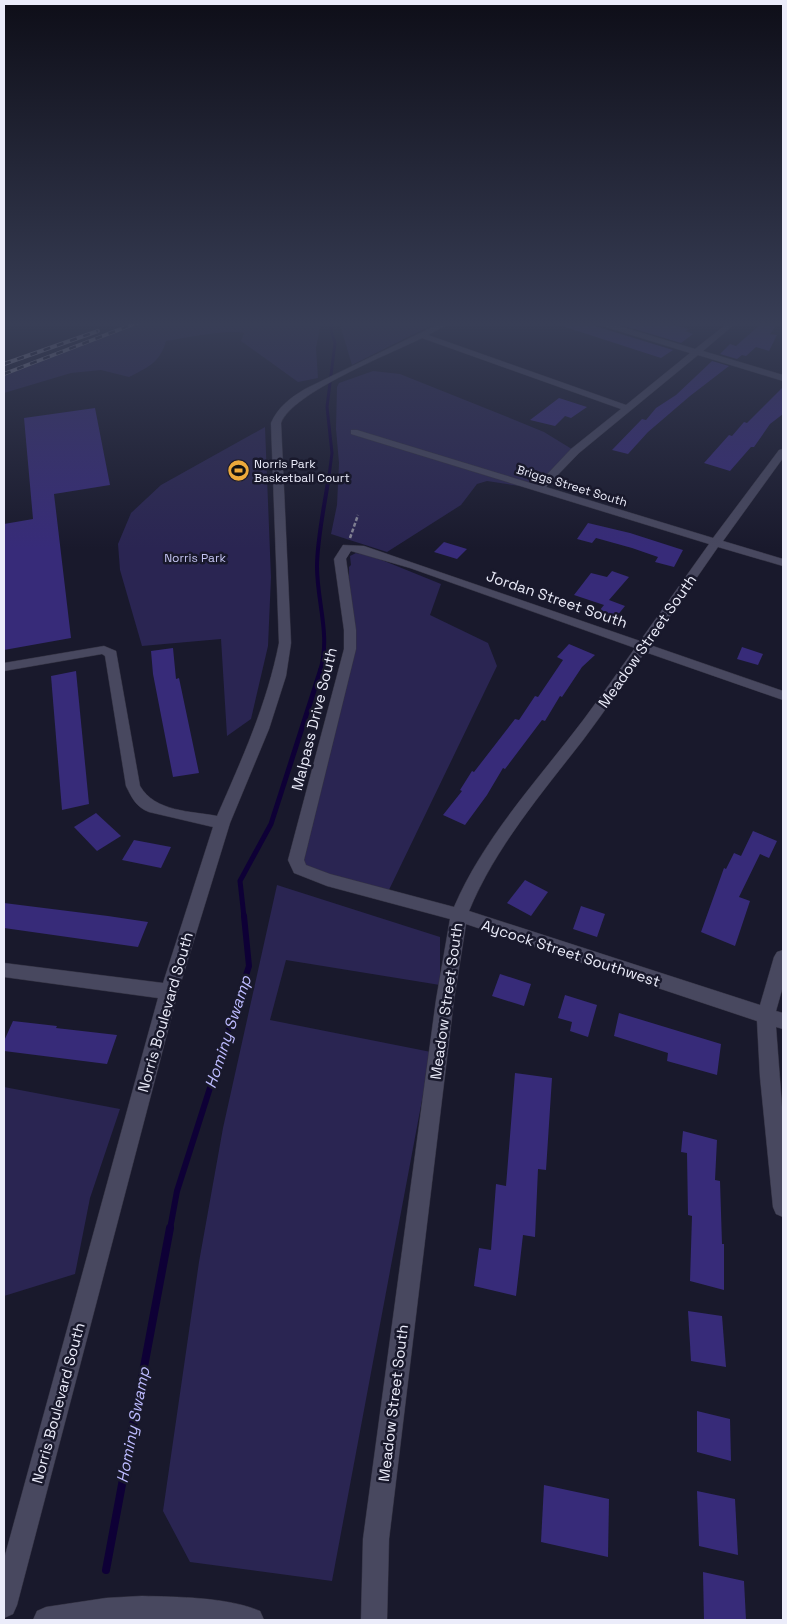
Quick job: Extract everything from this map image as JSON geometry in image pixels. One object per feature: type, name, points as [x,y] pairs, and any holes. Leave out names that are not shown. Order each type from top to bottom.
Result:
[{"type":"street","name":"Norris Boulevard South","points":[[4,1605],[169,992],[222,823],[262,729],[279,676],[285,643],[276,423],[278,418],[297,398]]},
{"type":"street","points":[[598,398],[627,408]]},
{"type":"street","points":[[539,488],[575,452],[639,398]]},
{"type":"street","name":"Briggs Street South","points":[[354,432],[783,563]]},
{"type":"street","name":"Meadow Street South","points":[[374,1620],[376,1539],[445,1000],[459,916],[474,879],[525,804],[589,722],[750,494],[783,452]]},
{"type":"street","name":"Jordan Street South","points":[[348,547],[360,548],[414,566],[783,696]]},
{"type":"street","name":"Malpass Drive South","points":[[300,870],[296,860],[296,852],[350,649],[350,630],[340,559],[348,547]]},
{"type":"street","points":[[4,668],[104,650],[111,654],[133,786],[139,798],[148,805],[163,810],[222,823]]},
{"type":"street","name":"Aycock Street Southwest","points":[[300,870],[327,880],[459,916],[774,1018]]},
{"type":"street","points":[[783,957],[774,1018],[769,1077],[783,1207]]},
{"type":"street","points":[[4,970],[169,992]]},
{"type":"street","points":[[46,1620],[107,1611],[156,1610],[217,1614],[251,1620]]},
{"type":"path","points":[[348,547],[358,515]]},
{"type":"green space","points":[[337,398],[459,398],[544,432],[575,451],[539,489],[487,481],[477,484],[461,505],[387,552],[331,534],[337,505],[339,463],[336,429]]},
{"type":"green space","name":"Norris Park","points":[[265,427],[271,577],[268,646],[251,719],[227,736],[221,639],[142,646],[120,570],[118,544],[131,513],[161,485]]},
{"type":"green space","points":[[356,553],[372,556],[441,584],[430,615],[488,643],[497,666],[386,896],[306,873],[300,838],[350,644],[349,567],[351,565],[350,556]]},
{"type":"green space","points":[[277,885],[440,937],[440,985],[286,960],[270,1020],[431,1052],[332,1581],[190,1562],[163,1511],[199,1262],[223,1128]]},
{"type":"green space","points":[[4,1087],[120,1109],[90,1198],[75,1274],[4,1296]]},
{"type":"building","points":[[559,398],[587,407],[571,418],[565,416],[555,426],[530,420]]},
{"type":"building","points":[[672,398],[688,398],[648,432],[628,454],[612,450],[642,419],[646,420],[656,408]]},
{"type":"building","points":[[772,398],[783,398],[783,414],[770,424],[754,447],[751,447],[730,471],[704,463],[729,435],[732,436],[744,422],[747,423]]},
{"type":"building","points":[[95,408],[110,485],[54,494],[71,638],[4,650],[4,524],[33,519],[24,418]]},
{"type":"building","points":[[588,523],[630,533],[683,550],[674,567],[655,562],[658,557],[632,548],[596,538],[592,543],[577,539]]},
{"type":"building","points":[[444,542],[467,549],[457,559],[434,552]]},
{"type":"building","points":[[612,571],[629,577],[609,600],[625,606],[612,622],[595,616],[604,605],[574,595],[591,573],[607,577]]},
{"type":"building","points":[[569,644],[595,655],[582,667],[562,697],[560,696],[545,721],[542,720],[505,769],[503,768],[487,795],[465,825],[443,815],[462,791],[460,790],[472,771],[474,772],[515,719],[519,720],[535,696],[538,697],[563,660],[557,657]]},
{"type":"building","points":[[742,647],[763,654],[758,665],[737,659]]},
{"type":"building","points":[[173,648],[176,679],[179,678],[199,773],[173,777],[153,674],[151,651]]},
{"type":"building","points":[[76,671],[89,804],[62,810],[51,676]]},
{"type":"building","points":[[96,813],[121,836],[97,851],[74,827]]},
{"type":"building","points":[[753,831],[777,841],[769,858],[760,854],[739,897],[750,901],[735,946],[701,932],[724,868],[726,869],[734,853],[741,856]]},
{"type":"building","points":[[134,840],[171,847],[161,868],[122,860]]},
{"type":"building","points":[[525,880],[548,892],[531,916],[507,903]]},
{"type":"building","points":[[4,903],[148,922],[138,947],[4,928]]},
{"type":"building","points":[[581,906],[605,914],[597,937],[573,929]]},
{"type":"building","points":[[500,974],[531,984],[524,1006],[492,996]]},
{"type":"building","points":[[565,995],[597,1005],[588,1037],[570,1031],[572,1022],[558,1018]]},
{"type":"building","points":[[619,1013],[721,1044],[717,1075],[667,1061],[668,1053],[614,1036]]},
{"type":"building","points":[[13,1021],[117,1035],[107,1064],[4,1051],[4,1041]]},
{"type":"building","points":[[515,1073],[552,1078],[546,1170],[538,1169],[535,1237],[523,1235],[516,1296],[474,1286],[479,1248],[491,1250],[496,1184],[506,1186]]},
{"type":"building","points":[[683,1131],[717,1140],[715,1180],[720,1181],[722,1244],[724,1244],[724,1290],[690,1281],[692,1216],[688,1215],[687,1153],[681,1152]]},
{"type":"building","points":[[688,1311],[722,1316],[726,1367],[691,1361]]},
{"type":"building","points":[[697,1411],[730,1419],[731,1461],[697,1452]]},
{"type":"building","points":[[544,1485],[609,1499],[608,1557],[541,1542]]},
{"type":"building","points":[[697,1491],[735,1499],[738,1555],[699,1546]]},
{"type":"building","points":[[703,1572],[744,1581],[746,1620],[704,1620]]},
{"type":"waterway","name":"Hominy Swamp","points":[[328,398],[327,407],[332,453],[329,476]]},
{"type":"waterway","name":"Hominy Swamp","points":[[320,671],[323,658],[324,632],[317,556],[329,475]]},
{"type":"waterway","name":"Hominy Swamp","points":[[244,917],[240,881],[271,824],[321,669]]},
{"type":"waterway","name":"Hominy Swamp","points":[[170,1229],[177,1191],[249,966],[244,916]]},
{"type":"waterway","name":"Hominy Swamp","points":[[106,1570],[170,1228]]},
{"type":"place","name":"Norris Park Basketball Court","points":[[238,471]]}]
